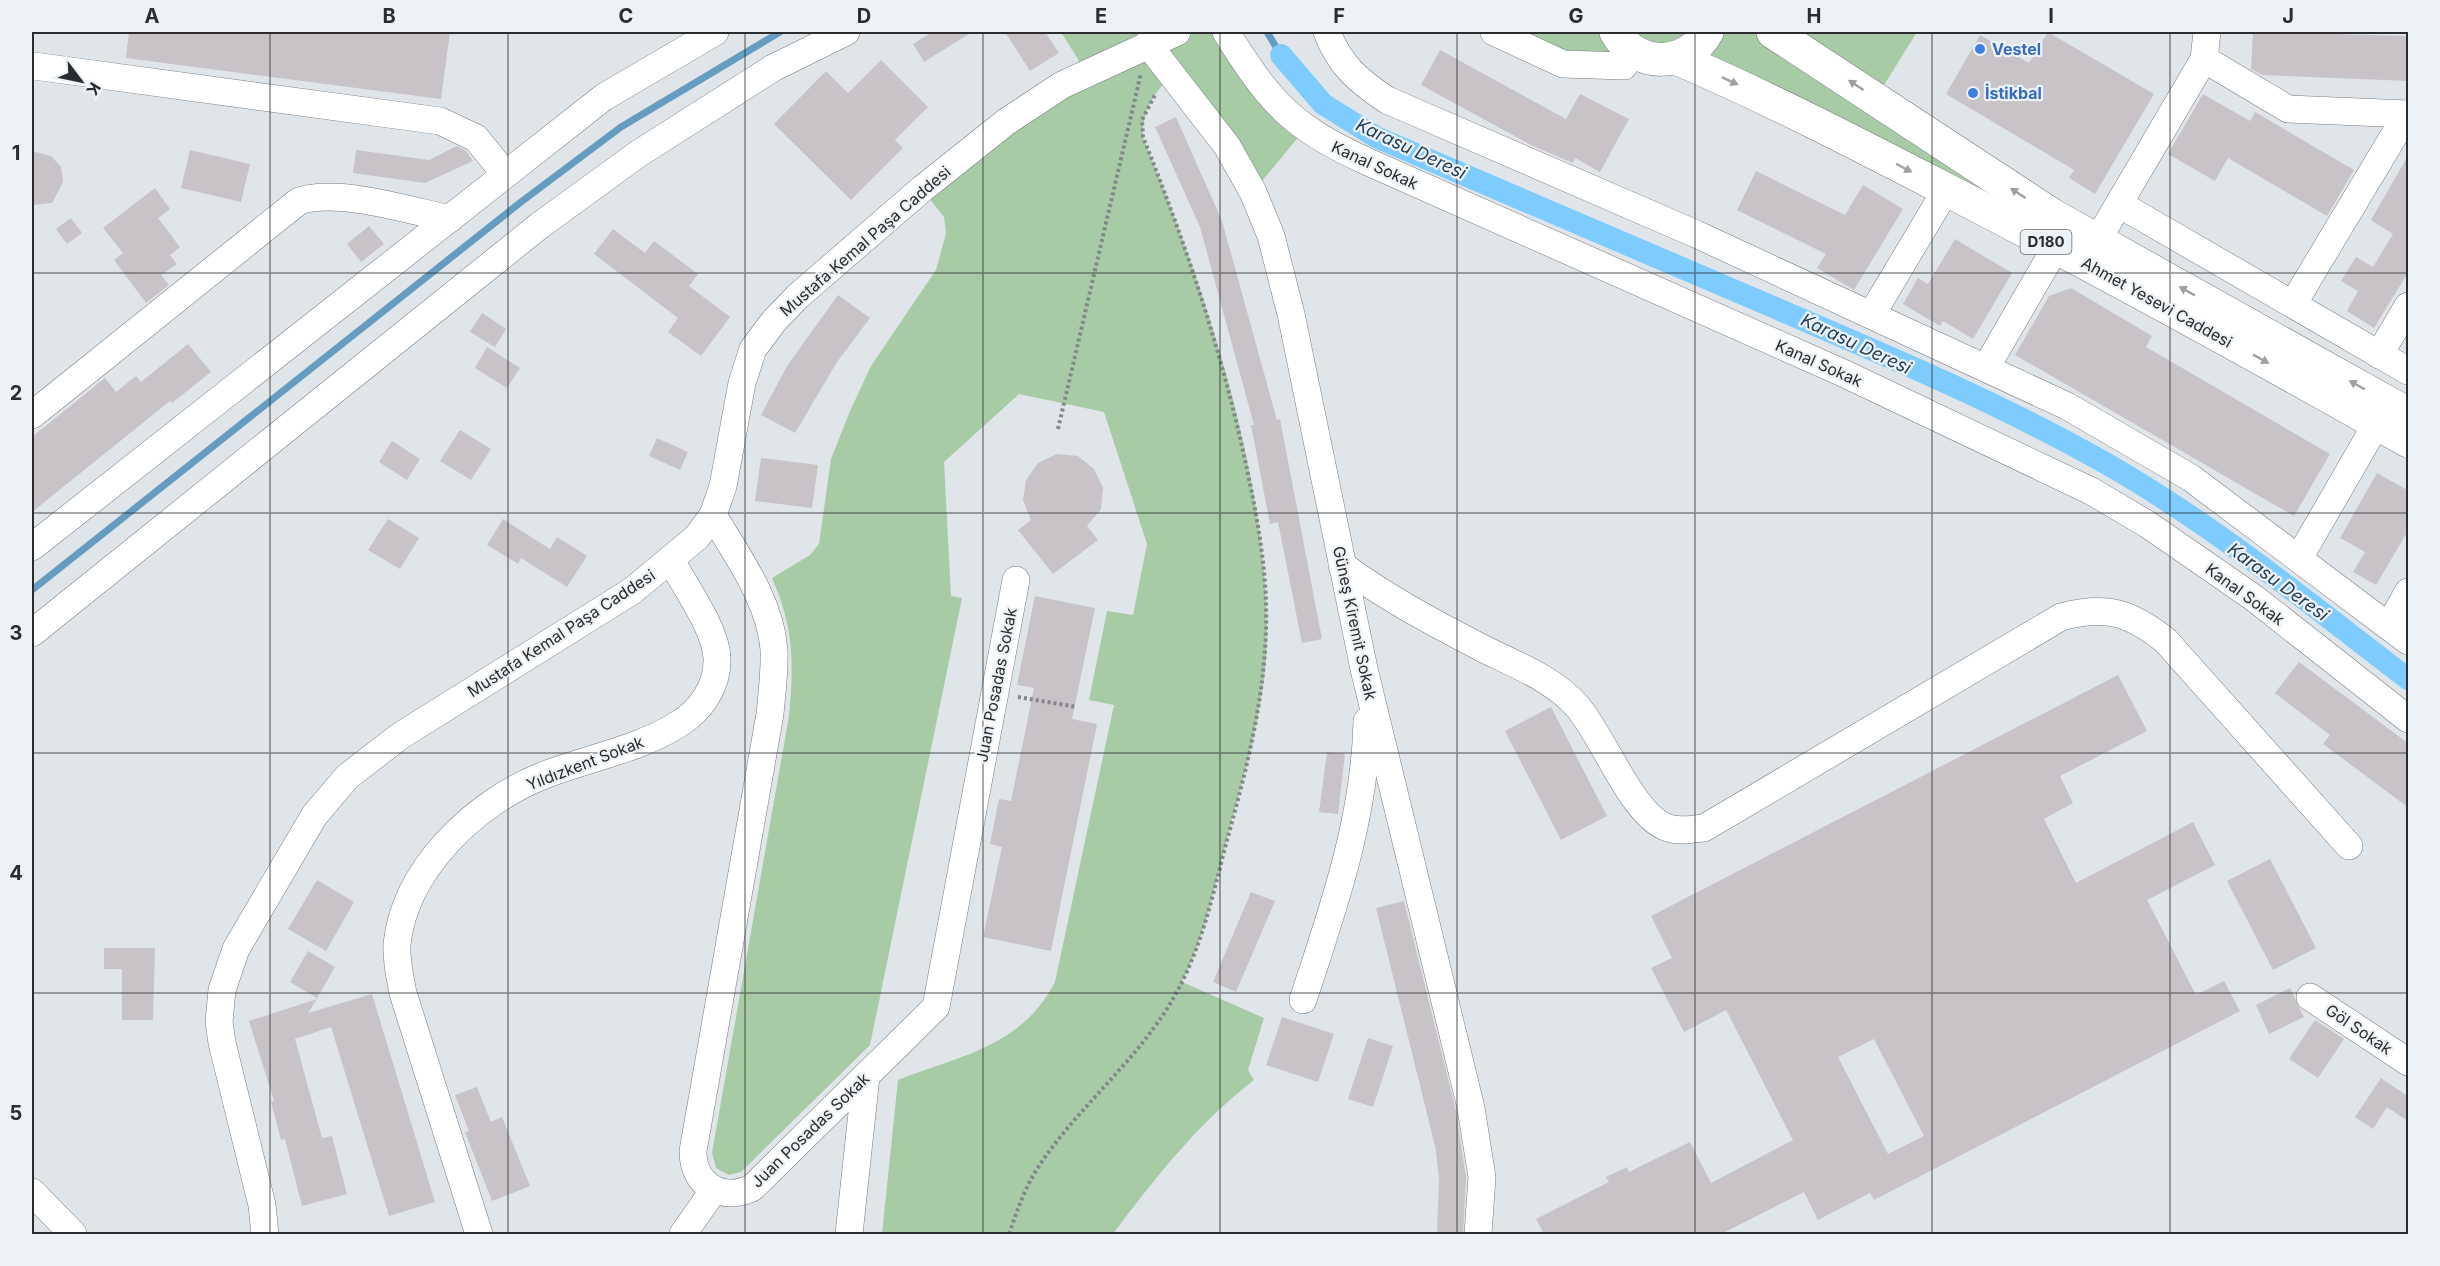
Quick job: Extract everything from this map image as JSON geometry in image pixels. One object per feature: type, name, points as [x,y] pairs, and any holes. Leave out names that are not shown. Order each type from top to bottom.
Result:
[{"type":"highway","points":[[1620,37],[1653,59],[1676,58],[1694,49],[1707,32]]},
{"type":"highway","name":"Ahmet Yesevi Caddesi","points":[[1773,32],[1998,181],[2097,241],[2409,414]]},
{"type":"highway","name":"Ahmet Yesevi Caddesi","points":[[1676,58],[1727,80],[2056,247],[2409,441]]},
{"type":"street","points":[[32,547],[604,97],[715,32]]},
{"type":"street","points":[[32,633],[539,226],[638,154],[773,68],[846,32]]},
{"type":"street","name":"Mustafa Kemal Paşa Caddesi","points":[[265,1234],[262,1205],[222,1043],[220,1006],[226,972],[236,949],[314,816],[347,777],[368,759],[632,591],[697,537],[712,515],[723,486],[742,383],[753,349],[774,321],[798,296],[913,197],[1006,122],[1062,85],[1178,32]]},
{"type":"street","name":"Kanal Sokak","points":[[1226,32],[1256,80],[1271,98],[1290,118],[1320,138],[1366,161],[1843,373],[2091,491],[2147,524],[2254,598],[2409,719]]},
{"type":"street","points":[[1327,32],[1339,60],[1351,74],[1387,100],[1872,314],[1987,366],[2067,406],[2191,478],[2399,634],[2409,592]]},
{"type":"street","points":[[1494,32],[1563,64],[1624,66],[1620,37]]},
{"type":"street","points":[[2097,241],[2204,59],[2207,32]]},
{"type":"street","name":"Güneş Kiremit Sokak","points":[[1148,44],[1227,146],[1253,192],[1271,236],[1291,314],[1365,669],[1471,1108],[1482,1178],[1478,1234]]},
{"type":"street","points":[[2204,59],[2288,109],[2408,114],[2293,304]]},
{"type":"street","points":[[34,66],[440,121],[476,138],[505,174]]},
{"type":"street","points":[[1872,314],[1946,190]]},
{"type":"street","points":[[32,415],[299,201],[311,197],[334,196],[450,219]]},
{"type":"street","points":[[2119,204],[2409,372]]},
{"type":"street","points":[[1987,366],[2056,247]]},
{"type":"street","points":[[2379,355],[2409,306]]},
{"type":"street","points":[[2299,558],[2376,423]]},
{"type":"street","points":[[683,1234],[714,1190],[697,1174],[693,1151],[770,714],[774,649],[762,604],[749,577],[712,515]]},
{"type":"street","name":"Yıldızkent Sokak","points":[[479,1234],[403,993],[397,965],[397,944],[402,920],[410,897],[423,872],[462,826],[538,778],[651,737],[677,725],[702,704],[716,674],[717,657],[713,638],[671,560]]},
{"type":"street","points":[[1342,565],[1401,604],[1535,674],[1557,688],[1593,726],[1633,796],[1650,818],[1668,828],[1683,831],[1704,828],[2061,617],[2099,610],[2122,614],[2144,623],[2166,641],[2349,846]]},
{"type":"street","name":"Juan Posadas Sokak","points":[[714,1190],[732,1195],[752,1188],[936,1007],[1016,580]]},
{"type":"street","points":[[1303,1000],[1346,866],[1357,817],[1366,753],[1365,669]]},
{"type":"street","name":"Göl Sokak","points":[[2310,996],[2409,1062]]},
{"type":"street","points":[[849,1234],[866,1076]]},
{"type":"street","points":[[32,1192],[73,1234]]},
{"type":"path","points":[[1058,429],[1148,44]]},
{"type":"path","points":[[1009,1234],[1020,1202],[1038,1169],[1062,1136],[1134,1057],[1173,998],[1197,951],[1235,811],[1262,691],[1267,627],[1260,530],[1239,429],[1182,234],[1143,137],[1142,120],[1148,105],[1172,74]]},
{"type":"path","points":[[995,693],[1077,707]]},
{"type":"green space","points":[[1061,32],[1226,32],[1305,129],[1253,192],[1172,74],[1150,103],[1143,127],[1143,137],[1188,254],[1208,315],[1243,439],[1255,502],[1263,564],[1267,626],[1264,679],[1249,758],[1209,910],[1182,982],[1264,1018],[1248,1070],[1254,1080],[1214,1114],[1196,1133],[1161,1172],[1113,1234],[882,1234],[898,1080],[967,1055],[1007,1035],[1041,1004],[1055,982],[1114,705],[1089,700],[1107,611],[1133,615],[1147,544],[1104,412],[1019,394],[944,462],[951,596],[962,598],[870,1045],[741,1172],[729,1175],[716,1168],[712,1153],[791,697],[791,646],[785,613],[772,578],[810,555],[819,544],[831,459],[850,411],[871,366],[936,270],[946,233],[944,217],[922,189],[1086,72]]},
{"type":"green space","points":[[1494,32],[1917,32],[1876,98],[1989,175],[1972,203],[1727,80],[1624,66]]},
{"type":"building","points":[[129,32],[450,32],[441,99],[126,58]]},
{"type":"building","points":[[932,32],[972,32],[924,62],[913,44]]},
{"type":"building","points":[[1005,32],[1045,32],[1059,53],[1030,71]]},
{"type":"building","points":[[2048,32],[2154,94],[2095,194],[2069,178],[2074,170],[1946,94],[1980,35],[2029,63]]},
{"type":"building","points":[[2253,32],[2409,36],[2409,81],[2262,75],[2251,69]]},
{"type":"building","points":[[1440,50],[1566,119],[1580,94],[1629,119],[1600,172],[1575,158],[1573,163],[1533,146],[1421,85]]},
{"type":"building","points":[[881,60],[928,107],[895,140],[903,148],[851,200],[774,124],[826,71],[848,93]]},
{"type":"building","points":[[2203,94],[2250,121],[2255,112],[2354,170],[2327,216],[2228,158],[2215,181],[2168,154]]},
{"type":"building","points":[[1176,117],[1222,221],[1277,420],[1280,419],[1322,639],[1302,643],[1278,522],[1270,524],[1251,425],[1254,425],[1200,227],[1155,127]]},
{"type":"building","points":[[457,146],[466,151],[473,161],[425,183],[353,173],[356,150],[429,160]]},
{"type":"building","points":[[190,150],[250,164],[241,202],[181,188]]},
{"type":"building","points":[[32,151],[51,156],[61,167],[63,182],[52,203],[32,205]]},
{"type":"building","points":[[2409,154],[2409,271],[2374,328],[2347,311],[2358,291],[2341,281],[2356,257],[2373,267],[2393,234],[2371,220]]},
{"type":"building","points":[[1756,171],[1845,215],[1863,185],[1903,209],[1854,290],[1817,268],[1826,254],[1737,210]]},
{"type":"building","points":[[155,188],[170,209],[158,218],[180,247],[170,255],[177,264],[161,275],[169,285],[146,303],[114,260],[123,253],[103,228]]},
{"type":"building","points":[[71,218],[82,233],[67,244],[56,229]]},
{"type":"building","points":[[369,226],[384,244],[361,262],[347,244]]},
{"type":"building","points":[[613,229],[645,253],[654,241],[698,274],[689,286],[730,317],[701,356],[668,332],[678,318],[594,254]]},
{"type":"building","points":[[1955,239],[2012,273],[1973,339],[1943,321],[1940,326],[1903,304],[1918,278],[1928,284]]},
{"type":"building","points":[[2071,288],[2152,336],[2146,347],[2330,454],[2294,516],[2015,355],[2049,296]]},
{"type":"building","points":[[838,295],[870,318],[837,362],[795,433],[761,415],[787,366]]},
{"type":"building","points":[[482,313],[506,329],[495,347],[470,332]]},
{"type":"building","points":[[188,344],[211,372],[172,403],[170,401],[32,512],[32,437],[105,378],[116,392],[136,376],[141,382]]},
{"type":"building","points":[[487,347],[520,368],[507,388],[475,368]]},
{"type":"building","points":[[460,430],[491,449],[471,480],[440,461]]},
{"type":"building","points":[[657,438],[688,452],[680,470],[649,456]]},
{"type":"building","points":[[392,441],[420,459],[407,480],[379,462]]},
{"type":"building","points":[[1057,454],[1078,456],[1094,469],[1103,488],[1101,509],[1087,526],[1098,540],[1053,574],[1018,530],[1031,520],[1023,500],[1026,480],[1038,463]]},
{"type":"building","points":[[761,458],[818,465],[812,508],[755,501]]},
{"type":"building","points":[[2377,473],[2409,491],[2409,529],[2376,585],[2353,572],[2365,552],[2340,538]]},
{"type":"building","points":[[388,519],[419,538],[400,569],[368,550]]},
{"type":"building","points":[[503,519],[550,549],[557,537],[587,556],[567,587],[521,558],[518,564],[487,545]]},
{"type":"building","points":[[1035,596],[1095,608],[1072,719],[1097,724],[1051,951],[983,937],[1002,847],[990,844],[999,799],[1011,801],[1034,688],[1017,685]]},
{"type":"building","points":[[2299,662],[2409,744],[2409,808],[2323,744],[2330,735],[2275,693]]},
{"type":"building","points":[[2118,675],[2147,731],[2060,776],[2073,803],[2044,819],[2076,883],[2193,822],[2215,865],[2147,900],[2196,995],[2224,981],[2240,1011],[1874,1200],[1870,1193],[1818,1220],[1804,1192],[1721,1234],[1544,1234],[1536,1219],[1609,1182],[1606,1177],[1627,1167],[1629,1172],[1690,1142],[1711,1183],[1793,1140],[1726,1010],[1684,1032],[1651,968],[1672,958],[1651,916]],"holes":[[[1874,1039],[1924,1136],[1888,1154],[1838,1057]]]},
{"type":"building","points":[[1551,707],[1607,816],[1561,840],[1505,731]]},
{"type":"building","points":[[1327,752],[1345,754],[1338,814],[1319,812]]},
{"type":"building","points":[[2270,859],[2316,948],[2273,970],[2227,881]]},
{"type":"building","points":[[317,880],[354,902],[326,951],[288,929]]},
{"type":"building","points":[[1251,892],[1275,901],[1236,992],[1213,982]]},
{"type":"building","points":[[1404,901],[1456,1111],[1466,1178],[1463,1234],[1437,1234],[1439,1180],[1436,1150],[1376,908]]},
{"type":"building","points":[[104,948],[155,948],[153,1020],[122,1020],[122,969],[104,969]]},
{"type":"building","points":[[308,951],[335,967],[317,998],[290,982]]},
{"type":"building","points":[[2290,988],[2304,1017],[2269,1034],[2256,1005]]},
{"type":"building","points":[[372,994],[435,1202],[389,1216],[331,1027],[295,1039],[322,1138],[332,1136],[347,1194],[302,1206],[285,1139],[281,1140],[271,1102],[274,1101],[249,1021],[317,999],[308,1013]]},
{"type":"building","points":[[1282,1017],[1334,1034],[1318,1082],[1266,1065]]},
{"type":"building","points":[[2315,1020],[2344,1039],[2318,1078],[2289,1059]]},
{"type":"building","points":[[1368,1038],[1393,1046],[1373,1107],[1348,1099]]},
{"type":"building","points":[[2381,1078],[2409,1097],[2409,1122],[2387,1107],[2373,1129],[2355,1117]]},
{"type":"building","points":[[477,1087],[491,1122],[502,1117],[530,1186],[492,1201],[465,1132],[469,1131],[455,1095]]},
{"type":"waterway","points":[[32,590],[521,202],[621,127],[780,32]]},
{"type":"waterway","points":[[1267,32],[1281,55]]},
{"type":"waterway","name":"Karasu Deresi","points":[[1281,55],[1323,104],[1376,137],[1896,360],[2066,441],[2147,488],[2224,539],[2408,679]]},
{"type":"place","name":"Vestel","points":[[1980,49]]},
{"type":"place","name":"İstikbal","points":[[1973,93]]}]
